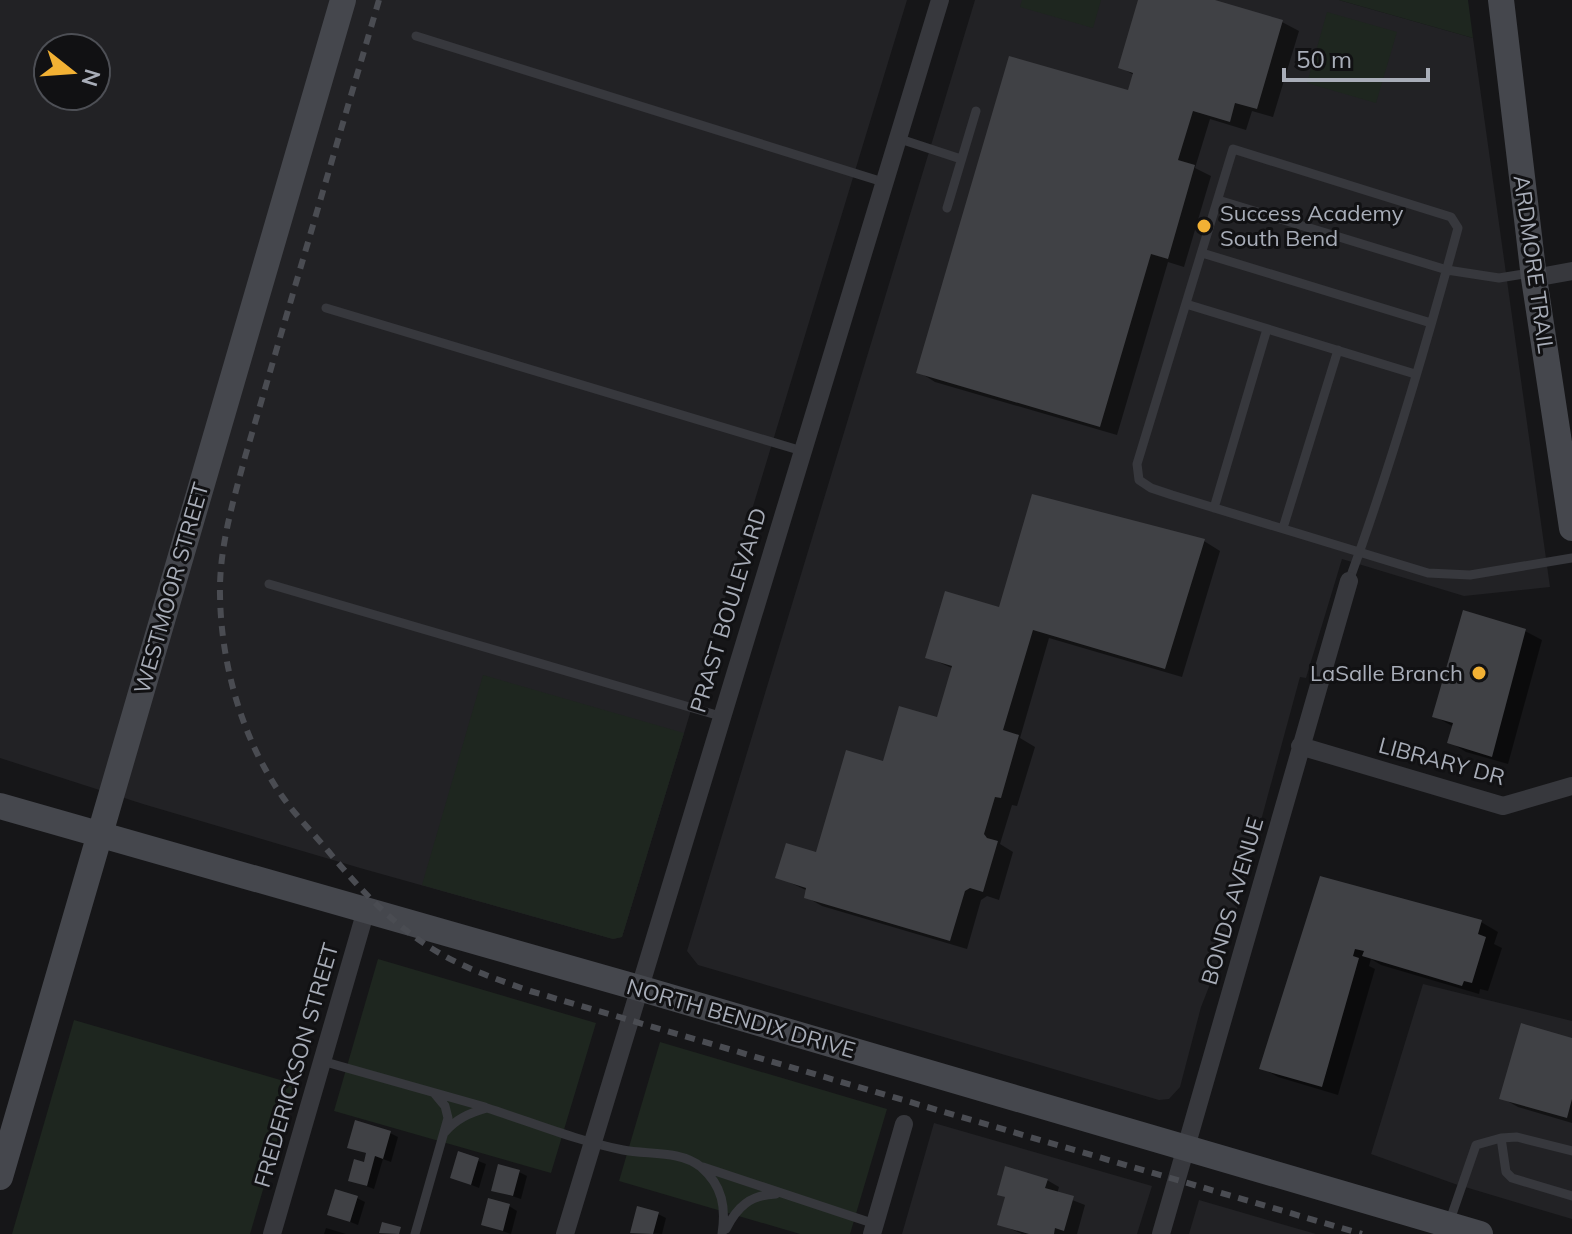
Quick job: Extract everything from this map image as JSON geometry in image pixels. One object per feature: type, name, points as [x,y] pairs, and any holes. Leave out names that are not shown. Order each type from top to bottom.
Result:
[{"type":"street","name":"WESTMOOR STREET","points":[[0,1177],[343,0]]},
{"type":"street","name":"PRAST BOULEVARD","points":[[565,1234],[940,0]]},
{"type":"street","name":"ARDMORE TRAIL","points":[[1501,0],[1533,275],[1572,528]]},
{"type":"street","points":[[1533,275],[1572,271]]},
{"type":"street","name":"BONDS AVENUE","points":[[1161,1234],[1349,581]]},
{"type":"street","name":"LIBRARY DR","points":[[1300,746],[1503,806],[1572,786]]},
{"type":"street","name":"NORTH BENDIX DRIVE","points":[[0,806],[639,988],[1186,1148],[1448,1229],[1480,1234]]},
{"type":"street","name":"FREDERICKSON STREET","points":[[272,1234],[366,910]]},
{"type":"street","points":[[873,1229],[904,1124]]},
{"type":"lane","points":[[416,36],[883,182]]},
{"type":"lane","points":[[947,208],[976,111]]},
{"type":"lane","points":[[897,138],[961,159]]},
{"type":"lane","points":[[1349,581],[1359,552],[1431,323],[1458,228],[1451,217],[1233,149],[1137,464],[1139,480],[1151,488],[1214,508],[1283,528],[1359,552],[1428,573],[1470,575],[1572,558]]},
{"type":"lane","points":[[1218,200],[1447,270],[1499,278],[1533,275]]},
{"type":"lane","points":[[1202,253],[1431,323]]},
{"type":"lane","points":[[1186,304],[1415,374]]},
{"type":"lane","points":[[326,308],[802,451]]},
{"type":"lane","points":[[1214,508],[1267,329]]},
{"type":"lane","points":[[1283,528],[1338,350]]},
{"type":"lane","points":[[269,584],[720,716]]},
{"type":"lane","points":[[322,1061],[623,1150],[676,1157],[873,1229]]},
{"type":"lane","points":[[415,1234],[448,1118],[445,1106],[431,1091]]},
{"type":"lane","points":[[444,1133],[453,1122],[487,1108]]},
{"type":"lane","points":[[1448,1229],[1476,1145],[1517,1137],[1546,1149],[1570,1154]]},
{"type":"lane","points":[[1501,1138],[1506,1172],[1512,1178],[1561,1188],[1572,1196]]},
{"type":"lane","points":[[699,1166],[715,1183],[723,1200],[722,1234]]},
{"type":"lane","points":[[722,1234],[734,1213],[747,1201],[760,1195],[779,1193]]},
{"type":"shaded area","points":[[0,0],[907,0],[622,937],[613,939],[143,804],[0,758]]},
{"type":"shaded area","points":[[975,0],[1339,0],[1473,38],[1550,587],[1464,596],[1342,559],[1306,678],[1300,677],[1231,931],[1201,1007],[1180,1087],[1169,1099],[1159,1100],[698,965],[687,951]]},
{"type":"shaded area","points":[[1022,0],[1101,0],[1093,28],[1020,7]]},
{"type":"shaded area","points":[[1339,0],[1468,0],[1473,38]]},
{"type":"shaded area","points":[[1327,12],[1397,32],[1376,103],[1307,83]]},
{"type":"shaded area","points":[[483,675],[684,733],[622,937],[613,939],[422,885]]},
{"type":"shaded area","points":[[378,959],[596,1023],[551,1173],[334,1111]]},
{"type":"shaded area","points":[[1423,984],[1572,1021],[1572,1219],[1455,1184],[1371,1154]]},
{"type":"shaded area","points":[[74,1020],[294,1084],[250,1234],[12,1234]]},
{"type":"shaded area","points":[[660,1042],[887,1109],[850,1234],[800,1234],[619,1181]]},
{"type":"shaded area","points":[[934,1123],[1152,1186],[1137,1234],[902,1234]]},
{"type":"shaded area","points":[[1199,1200],[1316,1234],[1189,1234]]},
{"type":"building","points":[[1138,0],[1215,0],[1283,20],[1257,109],[1235,103],[1230,122],[1193,111],[1178,160],[1195,165],[1168,259],[1151,254],[1100,427],[916,373],[1009,56],[1128,90],[1133,73],[1118,68]]},
{"type":"building","points":[[1032,494],[1205,539],[1165,669],[1033,630],[1003,730],[1019,735],[1001,798],[995,797],[984,834],[998,841],[983,892],[970,888],[965,891],[950,941],[804,898],[806,888],[775,878],[786,843],[816,852],[846,750],[883,761],[899,706],[937,717],[952,666],[925,658],[945,591],[999,607]]},
{"type":"building","name":"LaSalle Branch","points":[[1463,610],[1526,629],[1492,757],[1447,743],[1453,723],[1432,717]]},
{"type":"building","points":[[1320,876],[1482,920],[1478,934],[1486,937],[1472,983],[1464,981],[1462,986],[1362,956],[1364,951],[1355,949],[1353,956],[1359,958],[1322,1087],[1259,1069]]},
{"type":"building","points":[[1521,1023],[1572,1038],[1572,1099],[1567,1118],[1499,1099]]},
{"type":"building","points":[[355,1120],[391,1131],[383,1159],[375,1156],[367,1186],[348,1181],[354,1159],[364,1162],[366,1153],[347,1148]]},
{"type":"building","points":[[458,1151],[479,1158],[471,1185],[450,1178]]},
{"type":"building","points":[[498,1164],[520,1170],[513,1196],[491,1191]]},
{"type":"building","points":[[1005,1166],[1048,1179],[1045,1188],[1074,1196],[1064,1231],[1055,1228],[1054,1234],[1029,1234],[997,1225],[1005,1197],[997,1195]]},
{"type":"building","points":[[335,1189],[358,1196],[350,1222],[327,1215]]},
{"type":"building","points":[[488,1198],[510,1204],[503,1231],[481,1225]]},
{"type":"building","points":[[637,1206],[659,1212],[653,1234],[630,1233]]},
{"type":"building","points":[[382,1222],[401,1227],[399,1234],[379,1233]]},
{"type":"railway","points":[[379,0],[245,457],[228,525],[220,577],[224,648],[236,700],[268,774],[293,811],[354,881],[394,921],[441,954],[484,974],[530,991],[1362,1234]]},
{"type":"place","name":"Success Academy South Bend","points":[[1204,226]]},
{"type":"place","name":"LaSalle Branch","points":[[1479,673]]}]
